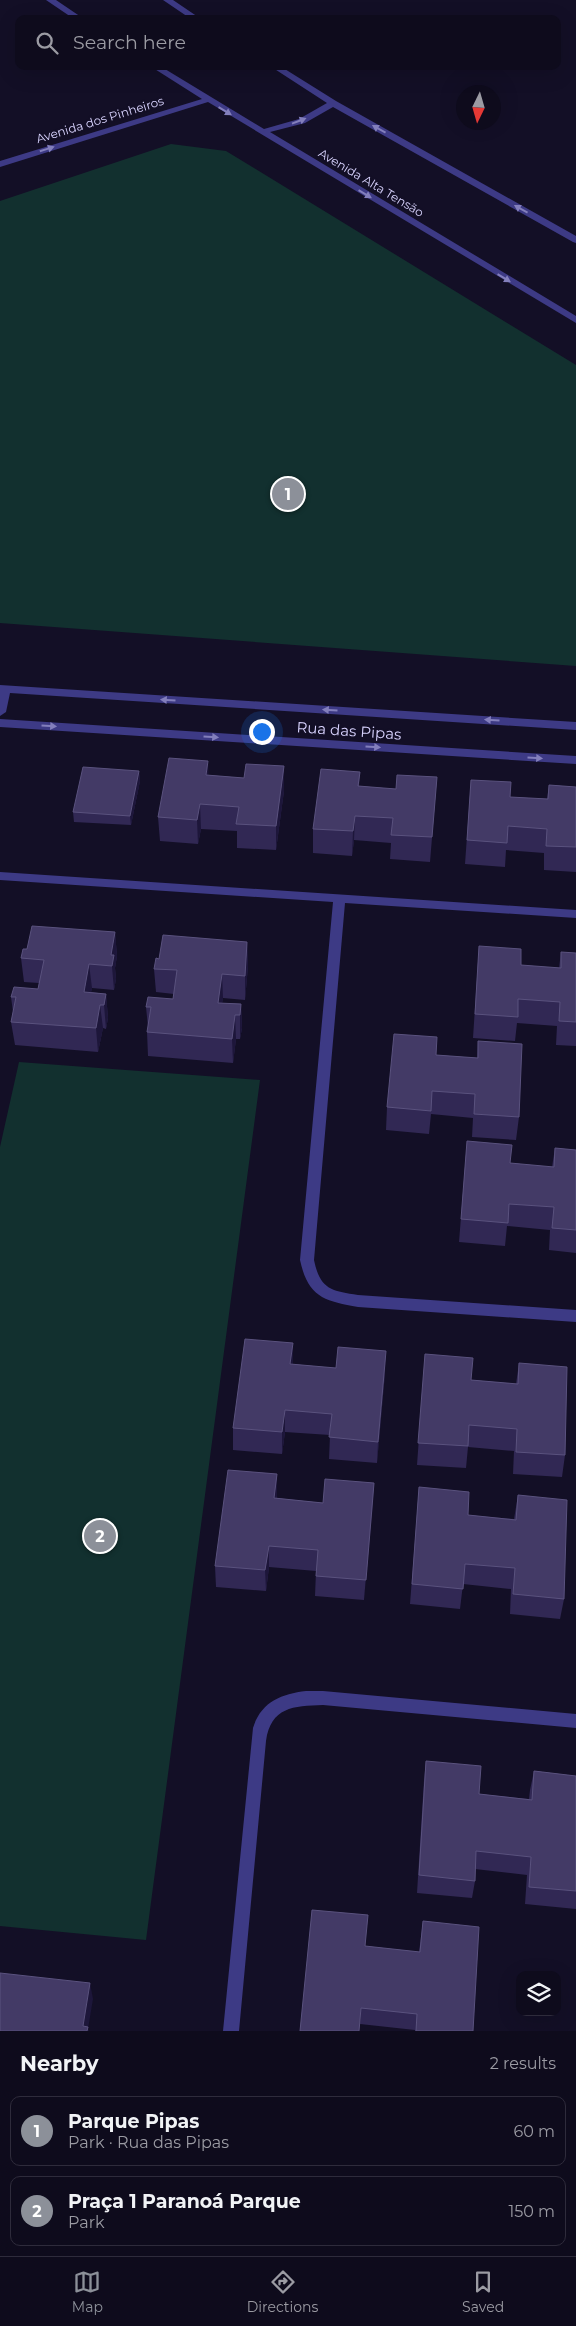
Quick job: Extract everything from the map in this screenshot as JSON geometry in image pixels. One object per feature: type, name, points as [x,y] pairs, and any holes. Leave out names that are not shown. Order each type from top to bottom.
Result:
[{"type":"street","points":[[50,0],[74,15]]},
{"type":"street","points":[[166,0],[190,15]]},
{"type":"street","name":"Avenida Alta Tensão","points":[[160,70],[576,320]]},
{"type":"street","points":[[280,70],[333,103],[576,240]]},
{"type":"street","name":"Avenida dos Pinheiros","points":[[0,164],[208,100]]},
{"type":"street","points":[[261,132],[302,121],[333,103]]},
{"type":"street","points":[[0,712],[3,689]]},
{"type":"street","name":"Rua das Pipas","points":[[3,689],[576,726]]},
{"type":"street","name":"Rua das Pipas","points":[[0,723],[576,760]]},
{"type":"street","points":[[0,876],[576,914]]},
{"type":"street","points":[[338,899],[308,1250],[309,1277],[318,1288],[335,1297],[358,1301],[576,1316]]},
{"type":"street","points":[[232,2031],[258,1741],[264,1720],[277,1706],[297,1698],[323,1698],[576,1721]]},
{"type":"green space","points":[[171,144],[226,151],[576,365],[576,666],[0,623],[0,201]]},
{"type":"green space","points":[[19,1062],[260,1080],[146,1940],[0,1926],[0,1147]]},
{"type":"building","points":[[169,758],[208,761],[206,775],[244,778],[246,764],[284,766],[276,826],[236,824],[239,807],[200,804],[197,820],[158,817]]},
{"type":"building","points":[[83,767],[139,771],[130,816],[73,812]]},
{"type":"building","points":[[321,769],[360,772],[358,786],[396,789],[397,775],[437,777],[432,837],[391,835],[393,818],[355,816],[353,831],[313,829]]},
{"type":"building","points":[[471,780],[511,782],[510,797],[548,799],[549,785],[576,787],[576,847],[546,846],[547,829],[508,826],[507,843],[467,840]]},
{"type":"building","points":[[32,926],[115,932],[111,955],[114,955],[112,966],[89,964],[84,992],[106,994],[104,1005],[100,1005],[96,1028],[11,1022],[16,997],[11,997],[14,987],[38,989],[44,960],[21,958],[23,949],[27,949]]},
{"type":"building","points":[[163,935],[247,942],[245,976],[222,974],[218,1003],[241,1004],[240,1015],[235,1015],[232,1039],[147,1032],[151,1007],[146,1007],[148,997],[173,999],[177,970],[154,969],[156,958],[159,959]]},
{"type":"building","points":[[479,946],[521,949],[521,965],[561,968],[561,952],[576,953],[576,1022],[559,1021],[560,1002],[518,999],[518,1017],[475,1014]]},
{"type":"building","points":[[394,1034],[437,1037],[436,1055],[478,1058],[478,1041],[522,1044],[519,1117],[474,1114],[475,1094],[432,1091],[431,1111],[387,1107]]},
{"type":"building","points":[[467,1141],[512,1145],[510,1163],[554,1167],[555,1148],[576,1150],[576,1230],[552,1228],[554,1207],[509,1204],[508,1223],[461,1219]]},
{"type":"building","points":[[245,1339],[293,1343],[290,1364],[336,1368],[338,1347],[386,1351],[378,1442],[329,1437],[332,1414],[285,1410],[282,1432],[233,1428]]},
{"type":"building","points":[[425,1354],[473,1358],[471,1380],[518,1384],[519,1363],[567,1367],[565,1455],[516,1452],[517,1429],[469,1425],[468,1446],[418,1443]]},
{"type":"building","points":[[228,1470],[277,1474],[274,1498],[323,1503],[325,1479],[374,1483],[366,1580],[316,1576],[318,1550],[269,1546],[265,1570],[215,1566]]},
{"type":"building","points":[[419,1487],[469,1492],[468,1515],[516,1520],[518,1495],[567,1500],[564,1599],[513,1594],[515,1568],[465,1564],[463,1589],[412,1584]]},
{"type":"building","points":[[426,1761],[481,1766],[479,1794],[532,1800],[534,1771],[576,1776],[576,1891],[529,1887],[531,1857],[476,1851],[475,1881],[419,1875]]},
{"type":"building","points":[[312,1910],[368,1915],[365,1946],[420,1952],[423,1921],[479,1927],[473,2031],[416,2031],[417,2014],[361,2008],[359,2031],[300,2031]]},
{"type":"building","points":[[0,1973],[90,1983],[83,2026],[88,2027],[87,2031],[0,2031]]},
{"type":"place","name":"Parque Pipas","points":[[288,494]]},
{"type":"place","name":"Praça 1 Paranoá Parque","points":[[100,1536]]}]
